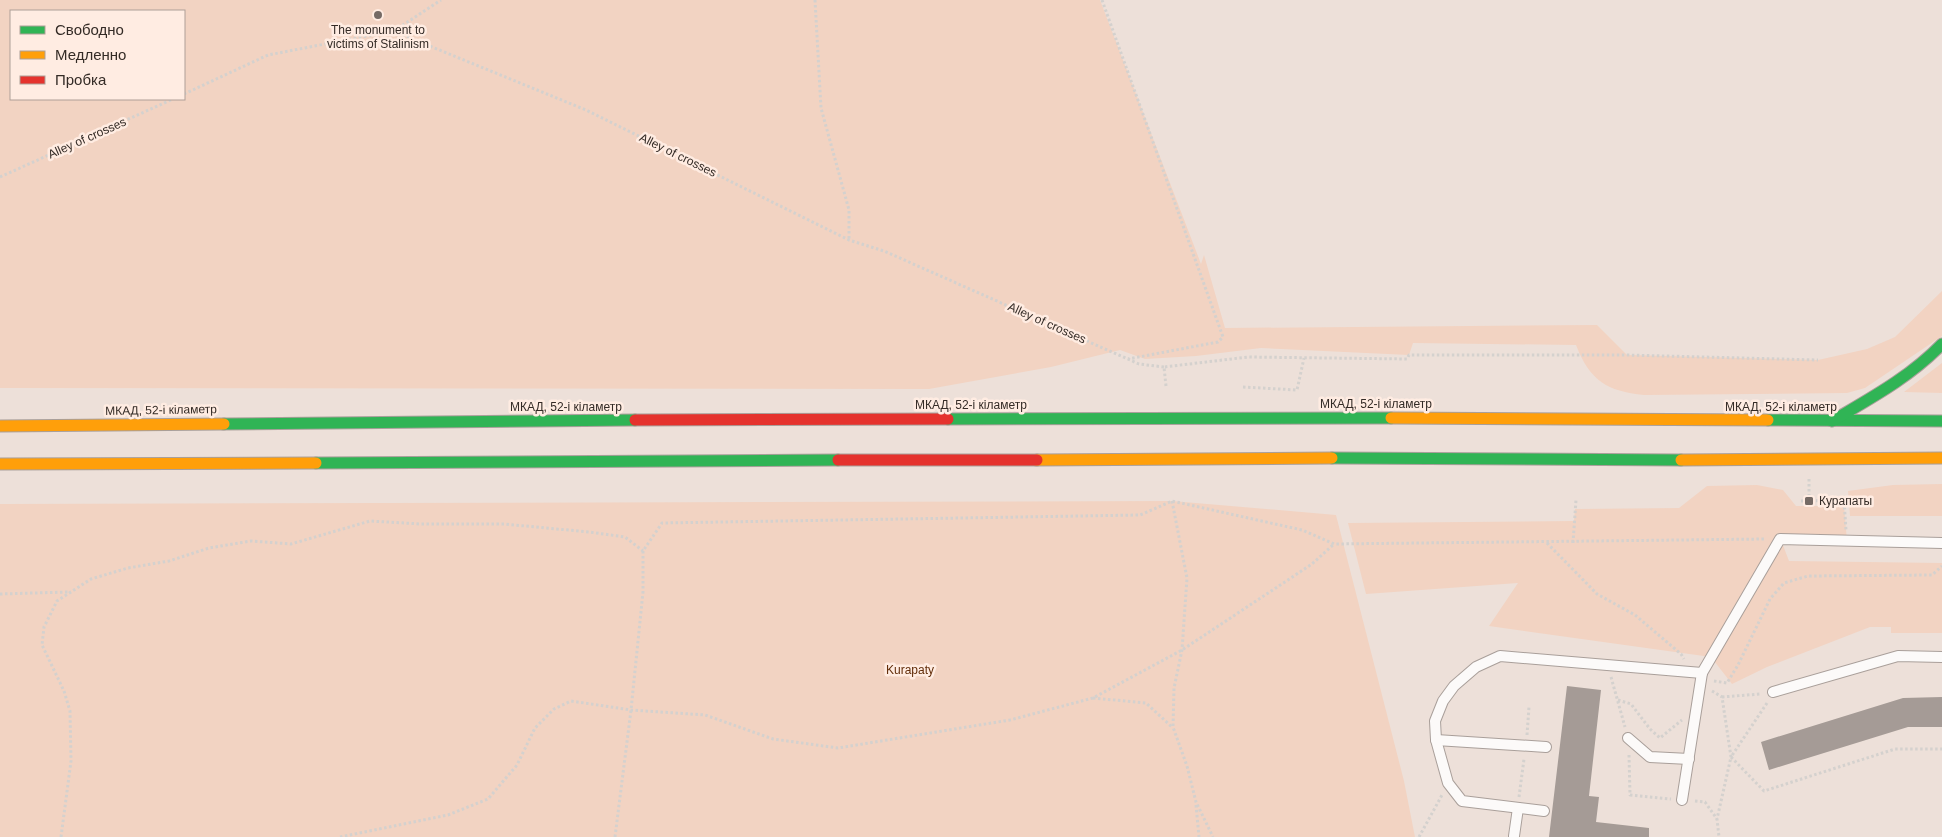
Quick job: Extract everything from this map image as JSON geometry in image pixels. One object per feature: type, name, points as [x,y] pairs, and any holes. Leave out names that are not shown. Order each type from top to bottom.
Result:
[{"type":"highway","points":[[1832,421],[1910,372],[1942,344]]},
{"type":"highway","name":"МКАД, 52-і кіламетр","points":[[0,426],[475,421],[1287,417],[1942,421]]},
{"type":"highway","points":[[0,464],[1383,458],[1724,460],[1942,458]]},
{"type":"lane","points":[[1682,800],[1696,714],[1698,676],[1780,539],[1942,543]]},
{"type":"lane","points":[[1544,811],[1462,801],[1448,783],[1436,740],[1435,721],[1443,700],[1454,686],[1476,667],[1500,656],[1698,676]]},
{"type":"lane","points":[[1774,692],[1898,656],[1942,657]]},
{"type":"lane","points":[[1628,738],[1650,757],[1689,759]]},
{"type":"lane","points":[[1436,740],[1546,747]]},
{"type":"lane","points":[[1514,836],[1518,808]]},
{"type":"path","points":[[185,94],[268,55],[393,31],[441,0]]},
{"type":"path","points":[[816,0],[821,108],[850,210],[849,240]]},
{"type":"path","points":[[1102,0],[1223,337],[1218,342],[1127,359]]},
{"type":"path","name":"Alley of crosses","points":[[393,31],[586,110],[849,240],[884,251],[1139,364],[1164,367],[1248,357],[1407,359],[1409,354],[1627,355],[1818,360]]},
{"type":"path","name":"Alley of crosses","points":[[0,176],[171,100]]},
{"type":"path","points":[[1243,387],[1297,390],[1304,358]]},
{"type":"path","points":[[1164,367],[1166,386]]},
{"type":"path","points":[[1573,543],[1576,500]]},
{"type":"path","points":[[1801,501],[1844,500],[1847,541]]},
{"type":"path","points":[[615,837],[643,592],[643,551],[662,523],[1140,515],[1172,501],[1302,530],[1334,544],[1573,543],[1780,539]]},
{"type":"path","points":[[1172,501],[1187,578],[1182,650],[1174,688],[1173,727],[1187,766],[1196,802],[1199,837]]},
{"type":"path","points":[[61,837],[71,761],[70,711],[64,691],[42,645],[44,627],[57,601],[90,579],[128,568],[169,561],[209,548],[251,541],[291,544],[370,521],[421,524],[504,524],[589,532],[625,537],[643,551]]},
{"type":"path","points":[[1546,543],[1597,594],[1635,615],[1681,654],[1698,676],[1722,697],[1731,757],[1764,792],[1894,749],[1942,749]]},
{"type":"path","points":[[340,837],[448,815],[488,799],[517,765],[536,728],[554,709],[571,701],[631,710],[706,715],[773,739],[838,748],[1010,720],[1093,698],[1182,650],[1312,564],[1334,544]]},
{"type":"path","points":[[1698,676],[1727,683],[1738,665],[1770,599],[1784,583],[1808,576],[1932,575],[1942,566]]},
{"type":"path","points":[[0,594],[69,592]]},
{"type":"path","points":[[1722,697],[1774,692]]},
{"type":"path","points":[[1719,837],[1717,819],[1731,757],[1774,692]]},
{"type":"path","points":[[1093,698],[1146,703],[1173,727]]},
{"type":"path","points":[[1617,700],[1631,704],[1650,729],[1660,738],[1681,721],[1696,714]]},
{"type":"path","points":[[1419,837],[1448,783]]},
{"type":"path","points":[[1682,800],[1706,802],[1717,819]]},
{"type":"path","points":[[1196,802],[1213,837]]},
{"type":"green space","points":[[0,0],[1100,0],[1201,264],[1204,255],[1225,328],[1597,325],[1627,355],[1818,360],[1867,349],[1895,337],[1942,291],[1942,336],[1865,388],[1847,393],[1644,395],[1620,391],[1601,382],[1587,367],[1576,345],[1413,343],[1409,355],[1261,348],[1196,356],[1145,359],[1120,350],[1051,367],[929,389],[0,388]]},
{"type":"green space","points":[[1942,363],[1942,393],[1904,392]]},
{"type":"green space","points":[[1942,484],[1942,516],[1850,516],[1848,491],[1893,485]]},
{"type":"green space","points":[[1757,485],[1783,490],[1796,506],[1844,506],[1847,541],[1781,540],[1789,561],[1942,563],[1942,633],[1891,633],[1891,627],[1870,627],[1767,667],[1732,684],[1711,657],[1489,626],[1518,583],[1366,594],[1348,523],[1574,521],[1575,509],[1679,508],[1707,486]]},
{"type":"green space","name":"Kurapaty","points":[[1172,501],[1336,515],[1404,781],[1415,837],[0,837],[0,504]]},
{"type":"building","points":[[1567,686],[1601,690],[1589,796],[1599,797],[1596,822],[1649,828],[1649,837],[1549,837]]},
{"type":"building","points":[[1942,697],[1942,727],[1908,727],[1769,770],[1761,742],[1903,698]]},
{"type":"traffic: fast","points":[[1832,421],[1903,377],[1942,344]]},
{"type":"traffic: fast","points":[[948,419],[1391,418]]},
{"type":"traffic: fast","points":[[224,424],[635,420]]},
{"type":"traffic: fast","points":[[1768,420],[1942,421]]},
{"type":"traffic: fast","points":[[1332,458],[1681,460]]},
{"type":"traffic: fast","points":[[316,463],[838,460]]},
{"type":"traffic: slow","points":[[1391,418],[1768,420]]},
{"type":"traffic: slow","points":[[0,426],[224,424]]},
{"type":"traffic: slow","points":[[1037,460],[1332,458]]},
{"type":"traffic: slow","points":[[1681,460],[1942,458]]},
{"type":"traffic: slow","points":[[0,464],[316,463]]},
{"type":"traffic: jam","points":[[635,420],[948,419]]},
{"type":"traffic: jam","points":[[838,460],[1037,460]]},
{"type":"place","name":"The monument to victims of Stalinism","points":[[378,15]]},
{"type":"place","name":"Курапаты","points":[[1809,501]]}]
